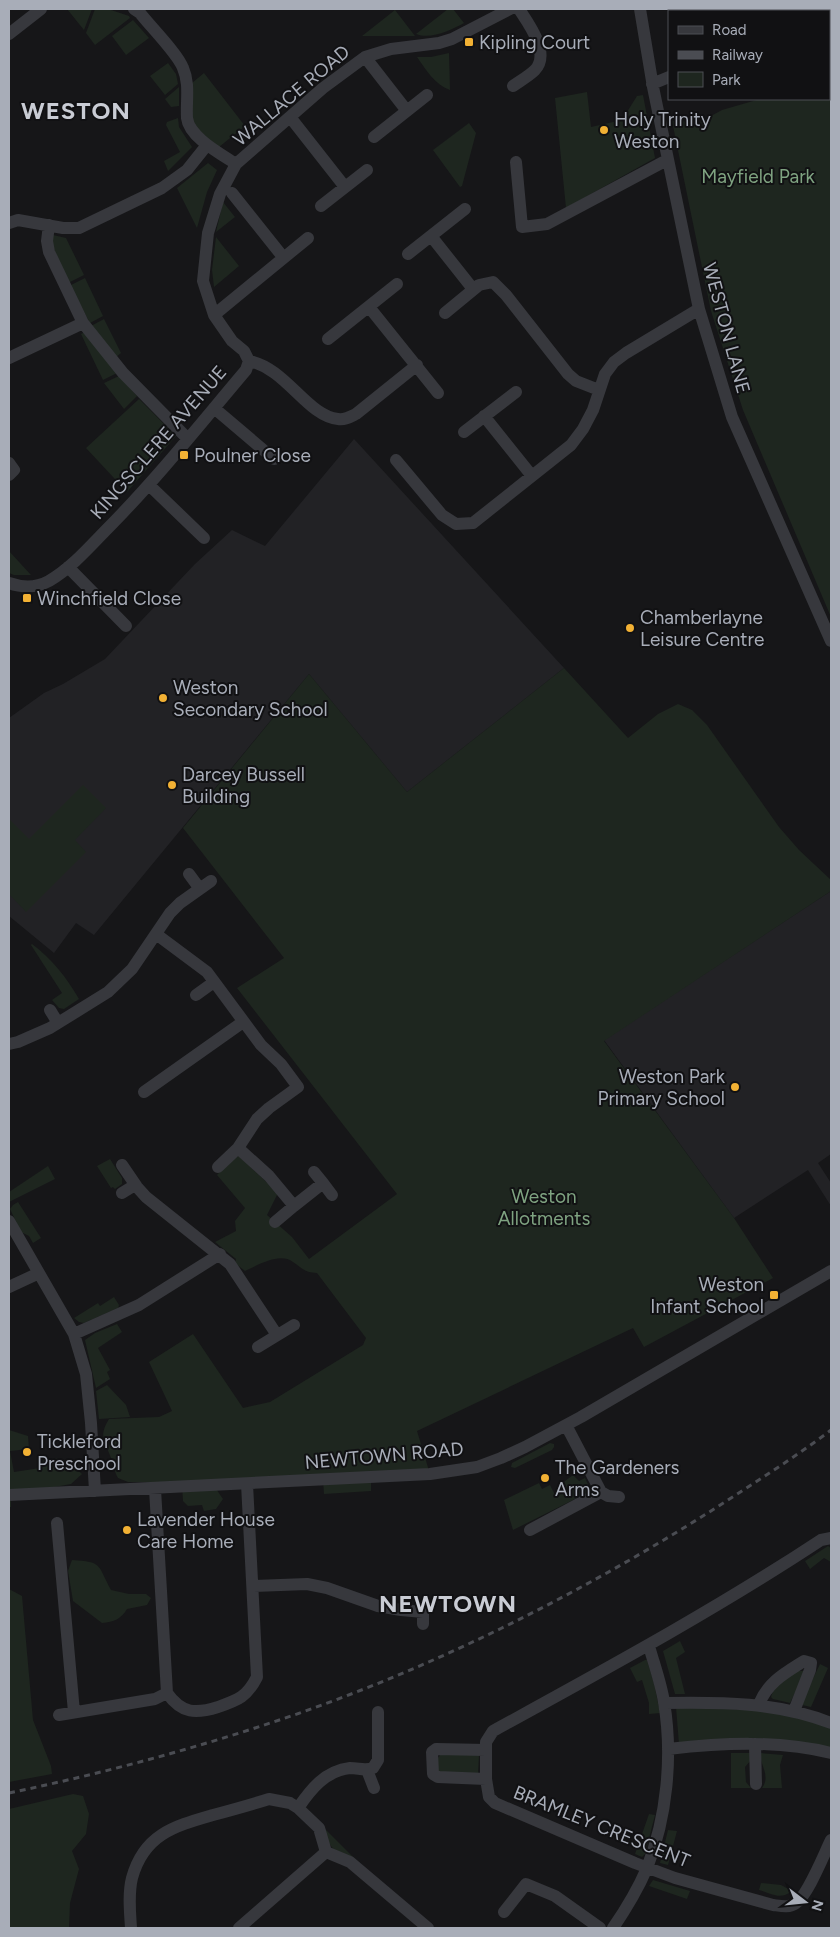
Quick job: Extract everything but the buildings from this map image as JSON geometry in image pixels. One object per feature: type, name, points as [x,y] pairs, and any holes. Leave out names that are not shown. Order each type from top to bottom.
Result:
[{"type":"street","points":[[9,34],[41,9]]},
{"type":"street","points":[[134,9],[140,13],[183,65],[188,81],[187,119],[192,130],[208,145],[236,164]]},
{"type":"street","name":"WALLACE ROAD","points":[[236,164],[323,88],[365,57],[390,49],[452,40],[510,9]]},
{"type":"street","points":[[513,86],[535,70],[539,64],[540,56],[536,36],[519,9]]},
{"type":"street","name":"WESTON LANE","points":[[640,9],[652,84],[699,310],[732,417],[831,641]]},
{"type":"street","points":[[365,57],[407,111]]},
{"type":"street","points":[[652,84],[668,77]]},
{"type":"street","points":[[374,137],[427,96]]},
{"type":"street","points":[[290,117],[346,187]]},
{"type":"street","points":[[9,224],[18,220],[63,228],[78,228],[162,188],[187,170],[208,145]]},
{"type":"street","points":[[516,162],[522,226],[546,224],[667,160]]},
{"type":"street","name":"KINGSCLERE AVENUE","points":[[9,584],[36,586],[48,581],[68,568],[149,485],[246,370],[249,361],[244,350],[232,341],[214,315],[204,281],[208,233],[220,194],[236,164]]},
{"type":"street","points":[[321,206],[367,170]]},
{"type":"street","points":[[232,193],[283,257]]},
{"type":"street","points":[[408,254],[465,209]]},
{"type":"street","points":[[49,225],[46,240],[49,252],[83,323],[123,373],[188,439]]},
{"type":"street","points":[[431,236],[473,289]]},
{"type":"street","points":[[214,315],[308,238]]},
{"type":"street","points":[[445,313],[473,289],[493,282],[499,286],[568,374],[576,380],[599,390]]},
{"type":"street","points":[[328,339],[397,284]]},
{"type":"street","points":[[369,307],[438,393]]},
{"type":"street","points":[[396,460],[442,515],[456,524],[473,523],[570,445],[583,429],[605,374],[614,362],[626,352],[699,310]]},
{"type":"street","points":[[9,358],[83,323]]},
{"type":"street","points":[[249,361],[262,364],[275,372],[319,411],[339,420],[347,419],[356,414],[417,365]]},
{"type":"street","points":[[464,432],[516,392]]},
{"type":"street","points":[[214,408],[274,459]]},
{"type":"street","points":[[484,416],[532,476]]},
{"type":"street","points":[[9,463],[14,470],[9,475]]},
{"type":"street","points":[[149,485],[204,538]]},
{"type":"street","points":[[68,568],[126,626]]},
{"type":"street","points":[[188,874],[200,889]]},
{"type":"street","points":[[9,1044],[36,1035],[58,1023],[85,1007],[120,982],[132,969],[170,913],[180,903],[211,881]]},
{"type":"street","points":[[156,934],[198,964],[214,982],[261,1045],[281,1064],[298,1087],[268,1108],[257,1119],[238,1148],[218,1167]]},
{"type":"street","points":[[196,995],[214,982]]},
{"type":"street","points":[[50,1010],[58,1023]]},
{"type":"street","points":[[144,1092],[243,1022]]},
{"type":"street","points":[[238,1148],[269,1176],[294,1206]]},
{"type":"street","points":[[122,1165],[135,1185],[146,1197],[220,1254],[238,1275],[277,1335]]},
{"type":"street","points":[[314,1172],[332,1195]]},
{"type":"street","points":[[275,1222],[323,1183]]},
{"type":"street","points":[[122,1193],[135,1185]]},
{"type":"street","points":[[9,1221],[74,1334],[86,1374],[95,1491]]},
{"type":"street","points":[[74,1334],[139,1305],[220,1254]]},
{"type":"street","name":"NEWTOWN ROAD","points":[[9,1495],[156,1489],[449,1472],[477,1466],[501,1458],[566,1425],[831,1271]]},
{"type":"street","points":[[9,1287],[39,1273]]},
{"type":"street","points":[[258,1347],[294,1325]]},
{"type":"street","points":[[566,1425],[601,1492],[608,1496],[619,1497]]},
{"type":"street","points":[[156,1489],[167,1693],[182,1708],[191,1712],[201,1712],[242,1698],[251,1689],[257,1677],[247,1484]]},
{"type":"street","points":[[530,1530],[601,1492]]},
{"type":"street","points":[[58,1523],[74,1712]]},
{"type":"street","name":"BRAMLEY CRESCENT","points":[[831,1538],[821,1540],[728,1600],[649,1646],[493,1731],[486,1742],[486,1779],[489,1797],[495,1802],[617,1857],[711,1888],[786,1907],[797,1902],[805,1893],[831,1840]]},
{"type":"street","points":[[253,1586],[286,1583],[318,1586],[378,1606],[424,1612],[423,1624]]},
{"type":"street","points":[[614,1928],[636,1892],[647,1868],[662,1812],[668,1749],[664,1703],[649,1646]]},
{"type":"street","points":[[760,1704],[764,1692],[773,1682],[804,1660],[811,1663],[810,1670],[794,1710]]},
{"type":"street","points":[[59,1715],[155,1699],[167,1693]]},
{"type":"street","points":[[664,1703],[726,1702],[760,1704],[794,1710],[831,1723]]},
{"type":"street","points":[[298,1808],[311,1790],[330,1775],[351,1768],[367,1770],[373,1768],[378,1760],[378,1712]]},
{"type":"street","points":[[668,1749],[755,1744],[802,1748],[831,1753]]},
{"type":"street","points":[[755,1744],[756,1784]]},
{"type":"street","points":[[486,1750],[436,1748],[432,1752],[432,1760],[433,1774],[438,1778],[486,1779]]},
{"type":"street","points":[[367,1770],[374,1788]]},
{"type":"street","points":[[131,1928],[132,1878],[143,1855],[159,1836],[180,1825],[269,1799],[285,1801],[298,1808],[319,1828],[326,1852]]},
{"type":"street","points":[[239,1928],[326,1852]]},
{"type":"street","points":[[326,1852],[350,1862],[428,1928]]},
{"type":"street","points":[[504,1912],[526,1884],[555,1896],[600,1928]]},
{"type":"shaded area","name":"Weston Secondary School","points":[[354,439],[564,668],[407,792],[309,674],[94,935],[76,923],[54,953],[9,916],[9,718],[44,693],[105,659],[195,564],[232,530],[265,546]]},
{"type":"shaded area","name":"Weston Park Primary School","points":[[831,891],[831,1154],[818,1163],[831,1183],[831,1206],[808,1170],[734,1218],[604,1040]]},
{"type":"green space","points":[[67,9],[92,9],[84,30]]},
{"type":"green space","points":[[95,9],[108,9],[130,18],[95,45],[86,33]]},
{"type":"green space","points":[[448,9],[453,9],[464,23],[434,35],[422,36],[416,34]]},
{"type":"green space","points":[[395,10],[415,36],[362,36]]},
{"type":"green space","points":[[133,20],[149,38],[126,55],[112,36]]},
{"type":"green space","points":[[449,53],[450,90],[435,81],[417,57],[431,57]]},
{"type":"green space","points":[[168,63],[176,74],[178,84],[165,95],[150,76]]},
{"type":"green space","points":[[204,73],[245,126],[219,147],[201,133],[196,127],[191,114],[192,83]]},
{"type":"green space","name":"Mayfield Park","points":[[830,78],[831,617],[743,410],[711,311],[672,121],[700,122],[722,110],[757,100],[830,100]]},
{"type":"green space","points":[[179,87],[179,106],[171,107],[165,99]]},
{"type":"green space","name":"Holy Trinity Weston","points":[[587,92],[591,127],[622,120],[637,96],[643,95],[655,158],[566,208],[555,98]]},
{"type":"green space","points":[[178,118],[179,127],[192,147],[168,171],[164,161],[180,152],[166,125],[167,122]]},
{"type":"green space","points":[[469,123],[476,133],[462,186],[460,187],[433,150]]},
{"type":"green space","points":[[208,163],[217,170],[207,192],[197,228],[177,188]]},
{"type":"green space","points":[[223,202],[235,217],[216,232]]},
{"type":"green space","points":[[53,235],[66,238],[84,275],[68,283],[60,267],[51,239]]},
{"type":"green space","points":[[216,237],[239,266],[214,287],[212,270]]},
{"type":"green space","points":[[85,278],[103,316],[90,323],[69,286]]},
{"type":"green space","points":[[104,319],[121,353],[115,358],[91,326]]},
{"type":"green space","points":[[85,332],[117,373],[103,380],[81,334]]},
{"type":"green space","points":[[119,376],[137,396],[124,409],[104,383]]},
{"type":"green space","points":[[139,399],[176,436],[127,492],[86,448]]},
{"type":"green space","points":[[9,551],[31,575],[14,575],[9,573]]},
{"type":"green space","name":"Weston Allotments","points":[[564,668],[628,738],[658,714],[678,704],[692,710],[707,725],[779,827],[799,850],[831,880],[831,891],[604,1041],[734,1218],[773,1278],[644,1347],[633,1328],[417,1431],[430,1474],[371,1477],[371,1491],[324,1494],[323,1480],[212,1483],[223,1499],[216,1509],[204,1511],[202,1505],[188,1506],[183,1501],[182,1485],[157,1482],[128,1482],[118,1478],[103,1435],[109,1419],[159,1417],[172,1411],[149,1362],[193,1334],[243,1408],[270,1402],[363,1345],[366,1338],[317,1273],[306,1271],[288,1259],[282,1258],[269,1260],[245,1271],[235,1263],[236,1259],[215,1242],[236,1231],[235,1221],[245,1208],[217,1175],[234,1157],[239,1156],[278,1193],[267,1215],[292,1237],[309,1259],[397,1194],[237,988],[284,958],[183,828],[309,674],[407,792]]},
{"type":"green space","points":[[83,785],[106,808],[75,840],[86,852],[26,912],[9,894],[9,819],[29,839]]},
{"type":"green space","points":[[32,944],[59,969],[79,999],[64,1009],[59,1008],[52,1000],[62,993]]},
{"type":"green space","points":[[110,1159],[122,1178],[122,1184],[115,1189],[111,1188],[97,1166]]},
{"type":"green space","points":[[48,1166],[55,1179],[9,1202],[9,1192]]},
{"type":"green space","points":[[18,1202],[41,1238],[33,1243],[29,1236],[21,1232],[10,1209]]},
{"type":"green space","points":[[114,1297],[119,1305],[118,1308],[84,1323],[74,1318],[98,1303],[100,1306]]},
{"type":"green space","points":[[117,1324],[122,1332],[98,1348],[110,1370],[107,1372],[110,1379],[96,1388],[85,1340],[95,1333]]},
{"type":"green space","points":[[107,1385],[126,1405],[130,1417],[99,1419],[96,1391]]},
{"type":"green space","points":[[9,1430],[28,1436],[29,1449],[10,1451],[14,1472],[40,1468],[41,1461],[59,1459],[68,1462],[82,1474],[71,1484],[11,1495],[11,1507],[9,1507]]},
{"type":"green space","points":[[550,1443],[554,1444],[552,1450],[515,1468],[511,1467],[512,1463]]},
{"type":"green space","points":[[573,1475],[579,1481],[585,1478],[591,1491],[513,1530],[504,1500],[539,1483],[542,1489],[550,1485],[555,1495],[564,1491],[561,1484]]},
{"type":"green space","points":[[828,1546],[831,1548],[831,1562],[824,1558],[810,1569],[805,1561]]},
{"type":"green space","points":[[72,1560],[89,1562],[98,1566],[111,1590],[129,1594],[146,1594],[151,1598],[147,1605],[127,1609],[117,1619],[102,1623],[73,1601],[68,1571]]},
{"type":"green space","points":[[9,1589],[22,1596],[33,1720],[51,1766],[52,1774],[9,1782]]},
{"type":"green space","points":[[680,1641],[685,1652],[676,1658],[685,1694],[675,1694],[663,1651]]},
{"type":"green space","points":[[647,1660],[654,1683],[660,1713],[649,1714],[649,1703],[642,1680],[637,1682],[630,1668]]},
{"type":"green space","points":[[820,1664],[828,1668],[811,1707],[802,1705],[801,1703]]},
{"type":"green space","points":[[797,1671],[804,1671],[804,1675],[790,1703],[773,1699],[771,1697],[774,1688]]},
{"type":"green space","points":[[676,1707],[768,1710],[831,1727],[831,1750],[679,1744]]},
{"type":"green space","points":[[731,1753],[750,1753],[751,1760],[745,1767],[746,1782],[751,1788],[731,1788]]},
{"type":"green space","points":[[760,1753],[783,1755],[780,1765],[782,1788],[762,1788],[765,1775]]},
{"type":"green space","points":[[440,1755],[479,1755],[478,1774],[440,1773],[436,1761]]},
{"type":"green space","points":[[73,1794],[83,1796],[89,1814],[86,1834],[72,1851],[79,1869],[70,1903],[69,1928],[9,1928],[9,1809]]},
{"type":"green space","points":[[649,1814],[655,1815],[645,1854],[642,1857],[635,1854]]},
{"type":"green space","points":[[324,1828],[356,1860],[334,1850]]},
{"type":"green space","points":[[668,1830],[677,1831],[668,1865],[660,1863]]},
{"type":"green space","points":[[653,1880],[690,1891],[687,1899],[649,1886]]},
{"type":"green space","points":[[761,1883],[781,1885],[792,1891],[780,1896],[772,1894],[759,1890]]},
{"type":"railway","points":[[9,1793],[81,1777],[224,1738],[294,1715],[403,1673],[510,1624],[614,1569],[714,1509],[831,1430]]},
{"type":"place","name":"Kipling Court","points":[[469,42]]},
{"type":"place","name":"Holy Trinity Weston","points":[[604,130]]},
{"type":"place","name":"Poulner Close","points":[[184,455]]},
{"type":"place","name":"Winchfield Close","points":[[27,598]]},
{"type":"place","name":"Chamberlayne Leisure Centre","points":[[630,628]]},
{"type":"place","name":"Weston Secondary School","points":[[163,698]]},
{"type":"place","name":"Darcey Bussell Building","points":[[172,785]]},
{"type":"place","name":"Weston Park Primary School","points":[[735,1087]]},
{"type":"place","name":"Weston Infant School","points":[[774,1295]]},
{"type":"place","name":"Tickleford Preschool","points":[[27,1452]]},
{"type":"place","name":"The Gardeners Arms","points":[[545,1478]]},
{"type":"place","name":"Lavender House Care Home","points":[[127,1530]]},
{"type":"district","name":"WESTON","points":[[76,111]]},
{"type":"district","name":"NEWTOWN","points":[[448,1604]]}]
